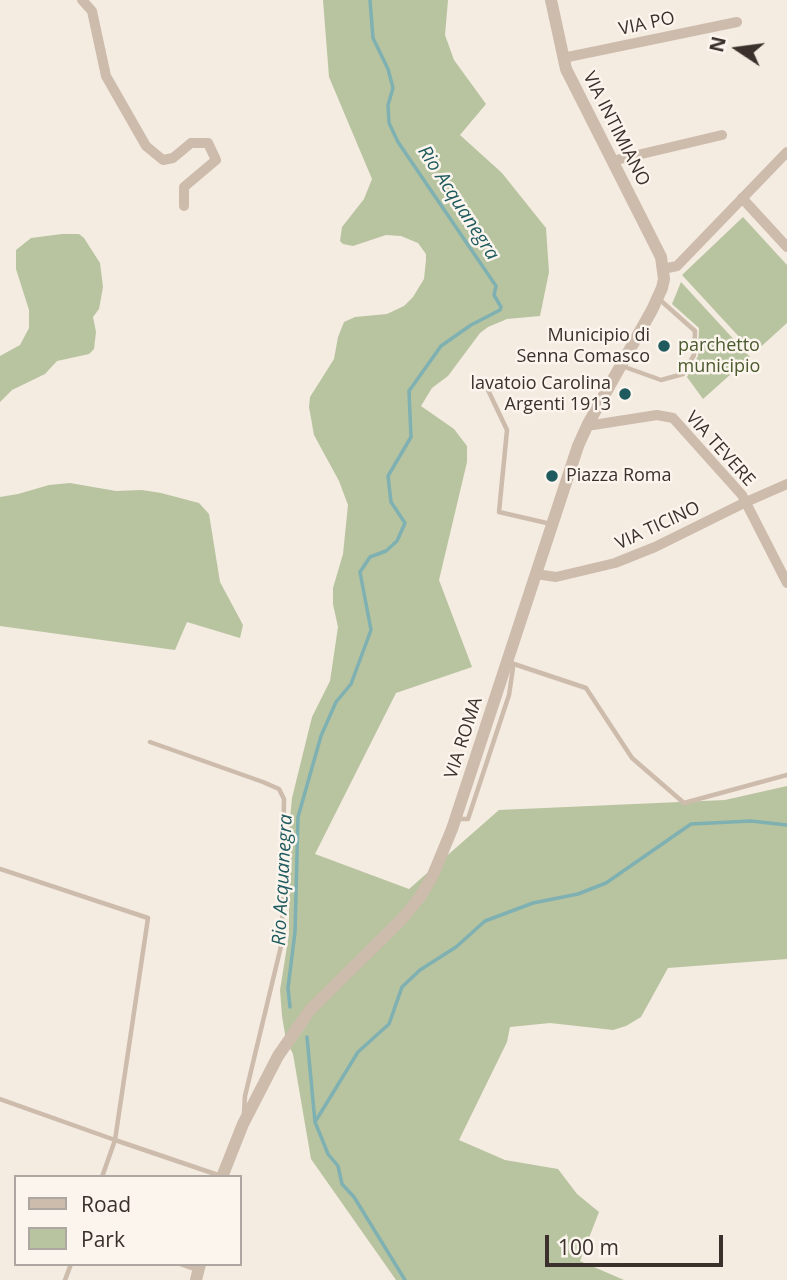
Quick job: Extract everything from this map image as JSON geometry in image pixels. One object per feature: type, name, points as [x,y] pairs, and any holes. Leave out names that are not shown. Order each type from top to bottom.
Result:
[{"type":"street","points":[[82,0],[92,11],[106,76],[146,146],[163,160],[173,158],[191,144],[208,143],[216,160],[184,187],[184,206]]},
{"type":"street","name":"VIA INTIMIANO","points":[[551,0],[562,58],[574,88],[661,257],[663,269]]},
{"type":"street","name":"VIA PO","points":[[562,58],[737,22]]},
{"type":"street","points":[[612,162],[722,135]]},
{"type":"street","points":[[663,269],[677,266],[787,152]]},
{"type":"street","points":[[742,198],[787,247]]},
{"type":"street","name":"VIA ROMA","points":[[222,1175],[243,1124],[278,1056],[310,1010],[401,920],[420,897],[433,875],[455,819],[578,446],[658,299],[664,279],[663,269]]},
{"type":"street","name":"VIA TEVERE","points":[[588,424],[668,416],[746,502]]},
{"type":"street","name":"VIA TICINO","points":[[536,574],[569,576],[615,563],[655,548],[787,484]]},
{"type":"street","points":[[746,502],[787,583]]},
{"type":"lane","points":[[621,365],[661,380],[683,374],[694,355],[695,331],[658,299]]},
{"type":"lane","points":[[488,390],[507,430],[499,512],[552,525]]},
{"type":"lane","points":[[508,661],[586,688],[632,758],[684,803],[787,775]]},
{"type":"lane","points":[[150,741],[263,782],[279,789],[284,799],[282,942],[245,1096],[243,1124]]},
{"type":"lane","points":[[0,869],[148,918],[115,1140],[103,1175]]},
{"type":"lane","points":[[0,1099],[219,1175]]},
{"type":"green space","points":[[323,0],[448,0],[445,35],[454,60],[486,104],[460,135],[502,173],[546,228],[549,272],[540,316],[507,319],[480,333],[448,376],[432,388],[421,406],[454,429],[467,446],[467,462],[439,580],[472,667],[396,693],[315,854],[409,889],[499,810],[725,800],[787,786],[787,959],[668,968],[641,1017],[613,1030],[550,1023],[510,1027],[507,1042],[459,1140],[505,1160],[558,1169],[577,1194],[599,1212],[580,1261],[624,1280],[396,1280],[311,1159],[293,1054],[286,1040],[280,990],[289,934],[289,829],[292,798],[312,717],[330,681],[338,627],[333,588],[343,554],[348,505],[339,481],[314,435],[310,397],[334,359],[344,322],[355,317],[387,314],[404,306],[424,279],[426,260],[426,254],[418,243],[401,236],[386,235],[353,246],[340,241],[342,227],[364,199],[372,179],[329,77]]},
{"type":"green space","points":[[743,217],[787,265],[787,323],[754,353],[682,275]]},
{"type":"green space","points":[[79,234],[100,263],[103,287],[99,309],[93,317],[96,332],[94,349],[89,354],[57,361],[45,374],[12,390],[0,402],[0,356],[20,345],[29,328],[29,310],[16,269],[16,250],[31,238]]},
{"type":"green space","name":"parchetto municipio","points":[[681,282],[750,357],[703,399],[687,377],[698,356],[699,328],[672,304]]},
{"type":"green space","points":[[70,483],[116,491],[142,490],[199,503],[209,514],[220,582],[243,625],[240,638],[187,622],[175,650],[0,626],[0,497],[49,485]]},
{"type":"waterway","name":"Rio Acquanegra","points":[[290,1007],[288,988],[295,932],[298,817],[321,736],[336,702],[351,684],[371,630],[360,572],[370,557],[386,551],[397,541],[405,523],[391,502],[388,476],[411,437],[409,391],[441,346],[501,307],[494,295],[496,286],[398,142],[389,123],[388,105],[393,88],[388,69],[373,38],[370,0]]},
{"type":"waterway","name":"Rio Acquanegra","points":[[315,1122],[358,1052],[389,1024],[402,987],[420,970],[456,947],[485,921],[533,903],[578,894],[606,883],[691,824],[751,821],[787,825]]},
{"type":"waterway","name":"Rio Acquanegra","points":[[307,1037],[315,1122],[328,1154],[338,1166],[342,1184],[354,1197],[405,1280]]},
{"type":"place","name":"Municipio di Senna Comasco","points":[[664,346]]},
{"type":"place","name":"lavatoio Carolina Argenti 1913","points":[[625,394]]},
{"type":"place","name":"Piazza Roma","points":[[552,476]]}]
